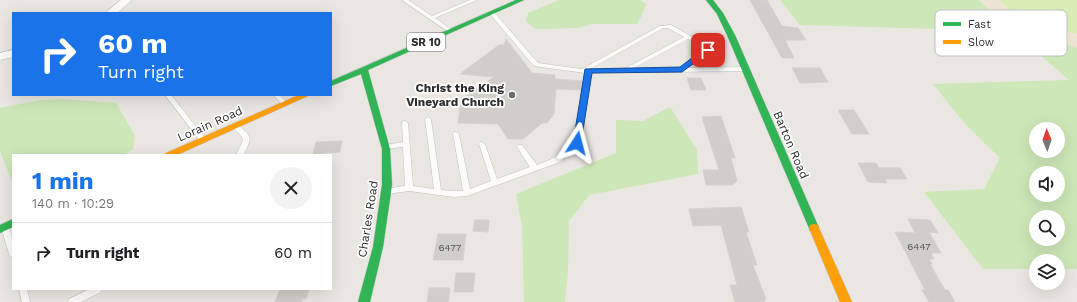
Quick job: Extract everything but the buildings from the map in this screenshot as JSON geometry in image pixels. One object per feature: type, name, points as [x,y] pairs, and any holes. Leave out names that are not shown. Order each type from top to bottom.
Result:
[{"type":"street","points":[[111,12],[127,0]]},
{"type":"street","name":"SR 10","points":[[332,84],[521,0]]},
{"type":"street","name":"Barton Road","points":[[709,0],[720,13],[745,68],[846,302]]},
{"type":"street","points":[[0,57],[12,53]]},
{"type":"street","name":"Charles Road","points":[[364,70],[385,147],[386,191],[378,247],[364,302]]},
{"type":"street","name":"Lorain Road","points":[[171,154],[304,96]]},
{"type":"lane","points":[[404,0],[450,31]]},
{"type":"lane","points":[[430,18],[474,0]]},
{"type":"lane","points":[[492,13],[536,65],[585,71],[745,68]]},
{"type":"lane","points":[[585,71],[662,27],[669,26],[706,47],[708,50],[682,69]]},
{"type":"lane","points":[[626,70],[688,37]]},
{"type":"lane","points":[[386,191],[409,188],[454,194],[467,194],[557,160],[577,143],[585,71]]},
{"type":"lane","points":[[169,96],[203,140]]},
{"type":"lane","points":[[277,96],[285,104]]},
{"type":"lane","points":[[428,119],[438,192]]},
{"type":"lane","points":[[406,123],[409,188]]},
{"type":"lane","points":[[235,126],[248,140],[241,154]]},
{"type":"lane","points":[[456,134],[467,194]]},
{"type":"lane","points":[[385,147],[407,144]]},
{"type":"lane","points":[[482,144],[494,183]]},
{"type":"lane","points":[[520,147],[535,168]]},
{"type":"lane","points":[[6,226],[12,250]]},
{"type":"lane","points":[[23,290],[26,302]]},
{"type":"lane","points":[[72,302],[96,290]]},
{"type":"shaded area","points":[[979,0],[1077,0],[1077,48],[1067,44],[1067,10],[989,10]]},
{"type":"green space","points":[[559,0],[640,0],[646,4],[637,24],[592,24],[579,28],[535,29],[526,21],[528,13]]},
{"type":"green space","points":[[780,0],[979,0],[989,10],[935,10],[935,29],[800,25]]},
{"type":"green space","points":[[999,0],[1077,0],[1077,33],[1067,33],[1067,10],[1010,10]]},
{"type":"green space","points":[[1067,44],[1077,48],[1077,269],[1065,269],[1065,254],[1029,254],[1029,269],[983,269],[924,192],[984,189],[1000,158],[966,125],[933,84],[1069,80],[1041,56],[1067,56]]},
{"type":"green space","points":[[63,99],[116,103],[135,136],[133,149],[126,154],[12,154],[12,181],[0,151],[0,108],[40,100]]},
{"type":"green space","points":[[670,107],[697,150],[698,174],[589,195],[569,221],[568,271],[565,302],[524,302],[522,227],[516,194],[616,153],[616,120],[643,121]]},
{"type":"traffic: fast","points":[[332,84],[521,0]]},
{"type":"traffic: fast","points":[[709,0],[720,13],[731,35],[814,228]]},
{"type":"traffic: fast","points":[[364,70],[386,149],[387,185],[378,247],[364,302]]},
{"type":"traffic: fast","points":[[0,229],[12,223]]},
{"type":"traffic: slow","points":[[171,154],[304,96]]},
{"type":"traffic: slow","points":[[814,228],[846,302]]},
{"type":"place","name":"Christ the King Vineyard Church","points":[[512,95]]},
{"type":"route","points":[[577,143],[588,70],[682,69],[708,50]]}]
